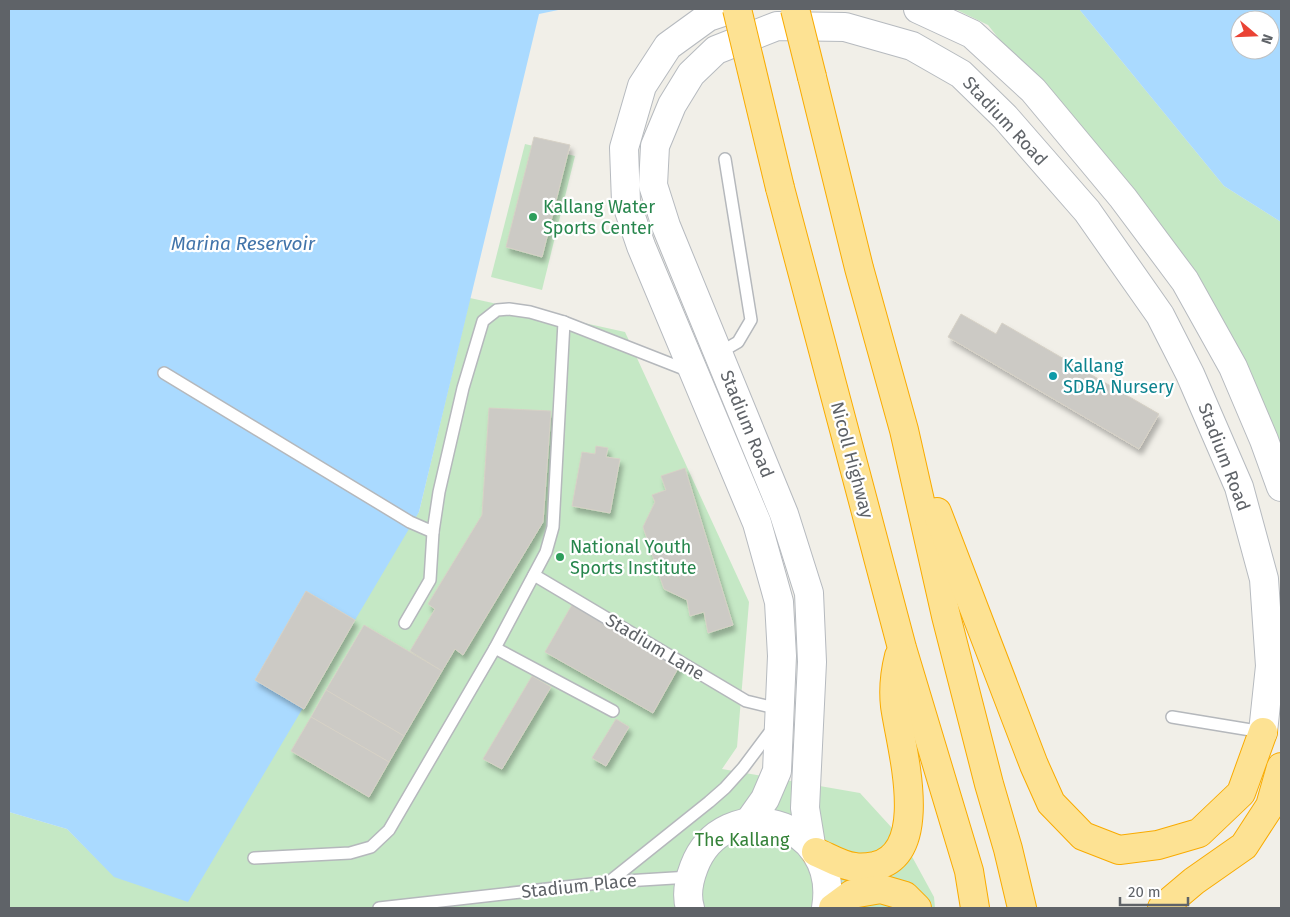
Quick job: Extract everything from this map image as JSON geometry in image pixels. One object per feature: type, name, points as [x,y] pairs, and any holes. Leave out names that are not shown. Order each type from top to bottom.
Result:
[{"type":"highway","name":"Nicoll Highway","points":[[737,9],[780,188],[902,648],[969,871],[975,908]]},
{"type":"highway","points":[[795,9],[859,268],[904,430],[946,616],[1022,908]]},
{"type":"highway","points":[[904,430],[974,606],[1034,765],[1051,803],[1083,836],[1119,850],[1158,845],[1199,833],[1241,793],[1263,732]]},
{"type":"highway","points":[[813,848],[856,868],[882,864],[901,847],[908,828],[905,752],[895,704],[895,672],[902,648]]},
{"type":"highway","points":[[1162,908],[1194,881],[1244,846],[1270,806],[1281,767]]},
{"type":"highway","points":[[833,908],[852,894],[881,889],[905,896],[916,908]]},
{"type":"street","name":"Stadium Road","points":[[732,9],[708,17],[668,46],[642,86],[624,148],[626,202],[641,246],[757,523],[779,602],[782,656],[776,771],[765,800],[748,823]]},
{"type":"street","points":[[918,9],[972,34],[1033,90],[1123,198],[1184,281],[1233,367],[1264,440],[1281,487]]},
{"type":"street","name":"Stadium Road","points":[[813,848],[805,808],[812,662],[809,593],[784,514],[666,226],[654,185],[655,146],[672,105],[691,74],[716,50],[777,26],[845,27],[912,46],[961,74],[1005,117],[1087,211],[1160,315],[1197,390],[1239,487],[1264,579],[1270,666],[1263,732]]},
{"type":"street","points":[[690,908],[688,902],[690,878],[697,858],[710,841],[728,829],[748,823],[771,823],[792,831],[813,848],[826,871],[829,892],[826,908]]},
{"type":"lane","points":[[718,353],[738,342],[751,320],[725,159]]},
{"type":"lane","points":[[405,623],[430,580],[433,532],[439,492],[457,416],[483,321],[496,310],[509,309],[530,312],[564,322],[695,374]]},
{"type":"lane","points":[[254,858],[350,853],[371,847],[389,830],[495,648],[546,552],[553,527],[564,322]]},
{"type":"lane","points":[[164,373],[410,522],[433,532]]},
{"type":"lane","name":"Stadium Lane","points":[[534,575],[746,701],[780,714]]},
{"type":"lane","points":[[495,648],[613,711]]},
{"type":"lane","points":[[609,882],[725,788],[743,768],[780,714]]},
{"type":"lane","points":[[1172,717],[1263,732]]},
{"type":"lane","name":"Stadium Place","points":[[379,908],[609,882],[690,878]]},
{"type":"green space","points":[[955,9],[1079,9],[1224,186],[1281,222],[1281,487],[1233,367],[1055,110],[988,25]]},
{"type":"green space","name":"Kallang Water Sports Center","points":[[525,144],[575,156],[542,290],[491,277]]},
{"type":"green space","name":"National Youth Sports Institute","points":[[470,298],[625,332],[749,602],[737,747],[722,769],[860,793],[903,840],[934,897],[935,908],[9,908],[9,812],[67,829],[115,877],[419,512]]},
{"type":"water","name":"Marina Reservoir","points":[[9,9],[563,9],[539,14],[419,512],[188,902],[114,877],[67,829],[9,812]]},
{"type":"water","points":[[1079,9],[1281,9],[1281,222],[1224,186]]},
{"type":"building","points":[[534,137],[570,145],[542,257],[506,247]]},
{"type":"building","name":"Kallang SDBA Nursery","points":[[961,314],[996,334],[1002,323],[1159,414],[1139,449],[948,337]]},
{"type":"building","points":[[489,408],[551,411],[543,522],[463,655],[455,649],[442,671],[410,651],[435,609],[428,604],[482,515]]},
{"type":"building","points":[[596,446],[608,448],[606,457],[620,459],[610,513],[572,506],[582,452],[595,454]]},
{"type":"building","points":[[685,468],[733,625],[708,633],[704,612],[690,616],[687,600],[664,589],[643,527],[655,502],[652,495],[666,490],[661,476]]},
{"type":"building","points":[[306,591],[355,620],[304,709],[255,680]]},
{"type":"building","points":[[573,603],[681,663],[653,713],[545,652]]},
{"type":"building","points":[[364,625],[442,671],[404,736],[326,690]]},
{"type":"building","points":[[532,676],[551,687],[502,769],[483,759]]},
{"type":"building","points":[[326,690],[404,736],[389,762],[311,717]]},
{"type":"building","points":[[311,717],[389,762],[369,797],[291,751]]},
{"type":"building","points":[[616,719],[629,727],[606,766],[592,758]]},
{"type":"place","name":"Kallang Water Sports Center","points":[[533,217]]},
{"type":"place","name":"Kallang SDBA Nursery","points":[[1053,376]]},
{"type":"place","name":"National Youth Sports Institute","points":[[560,557]]},
{"type":"park label","name":"The Kallang","points":[[742,840]]}]
